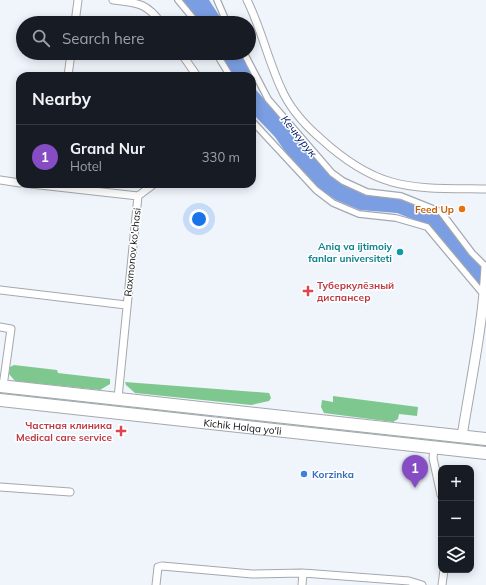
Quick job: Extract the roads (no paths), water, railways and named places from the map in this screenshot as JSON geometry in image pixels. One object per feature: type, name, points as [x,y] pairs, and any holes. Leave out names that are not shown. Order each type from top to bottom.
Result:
[{"type":"highway","name":"Kichik Halqa yo'li","points":[[2,386],[486,439]]},
{"type":"highway","name":"Kichik Halqa yo'li","points":[[0,400],[486,454]]},
{"type":"highway","points":[[225,425],[226,410]]},
{"type":"street","points":[[76,16],[78,0]]},
{"type":"street","points":[[112,0],[140,3],[153,12],[156,16]]},
{"type":"street","points":[[178,0],[191,16]]},
{"type":"street","points":[[217,0],[224,16]]},
{"type":"street","points":[[247,0],[253,16]]},
{"type":"street","points":[[256,23],[285,97],[311,129],[339,155],[365,172],[396,184],[423,188],[486,189]]},
{"type":"street","points":[[69,72],[70,60]]},
{"type":"street","points":[[186,60],[194,72]]},
{"type":"street","points":[[220,60],[228,72]]},
{"type":"street","points":[[248,60],[254,72]]},
{"type":"street","points":[[256,76],[268,99],[332,173],[343,181],[367,192],[401,196],[441,212],[472,253],[486,267],[485,296],[462,436]]},
{"type":"street","points":[[256,125],[316,190],[333,202],[359,214],[396,218],[427,227],[485,296]]},
{"type":"street","points":[[0,180],[16,182]]},
{"type":"street","points":[[72,188],[138,196]]},
{"type":"street","name":"Raxmonov ko'chasi","points":[[118,398],[126,305],[138,196],[149,188]]},
{"type":"street","name":"Raxmonov ko'chasi","points":[[0,290],[126,305]]},
{"type":"street","points":[[0,327],[11,329],[2,386]]},
{"type":"street","points":[[434,448],[433,458],[438,481]]},
{"type":"street","points":[[0,487],[70,492]]},
{"type":"street","points":[[156,585],[156,571],[158,567],[162,566],[252,574],[304,573],[409,581],[422,585]]},
{"type":"street","points":[[302,585],[304,573]]},
{"type":"street","points":[[442,585],[444,573]]},
{"type":"water","points":[[182,0],[209,0],[219,16],[195,16]]},
{"type":"water","points":[[224,60],[244,60],[250,72],[231,72]]},
{"type":"water","points":[[256,90],[331,175],[354,189],[400,198],[440,213],[486,273],[486,292],[461,265],[430,226],[397,213],[360,210],[336,200],[319,189],[296,167],[275,137],[256,117]]},
{"type":"place","name":"Feed Up","points":[[462,209]]},
{"type":"place","name":"Aniq va ijtimoiy fanlar universiteti","points":[[400,252]]},
{"type":"place","name":"Туберкулёзный диспансер","points":[[308,291]]},
{"type":"place","name":"Частная клиника Medical care service","points":[[121,431]]},
{"type":"place","name":"Korzinka","points":[[304,474]]},
{"type":"place","name":"Grand Nur","points":[[415,488]]},
{"type":"water label","name":"Кечкурук","points":[[299,136]]}]
